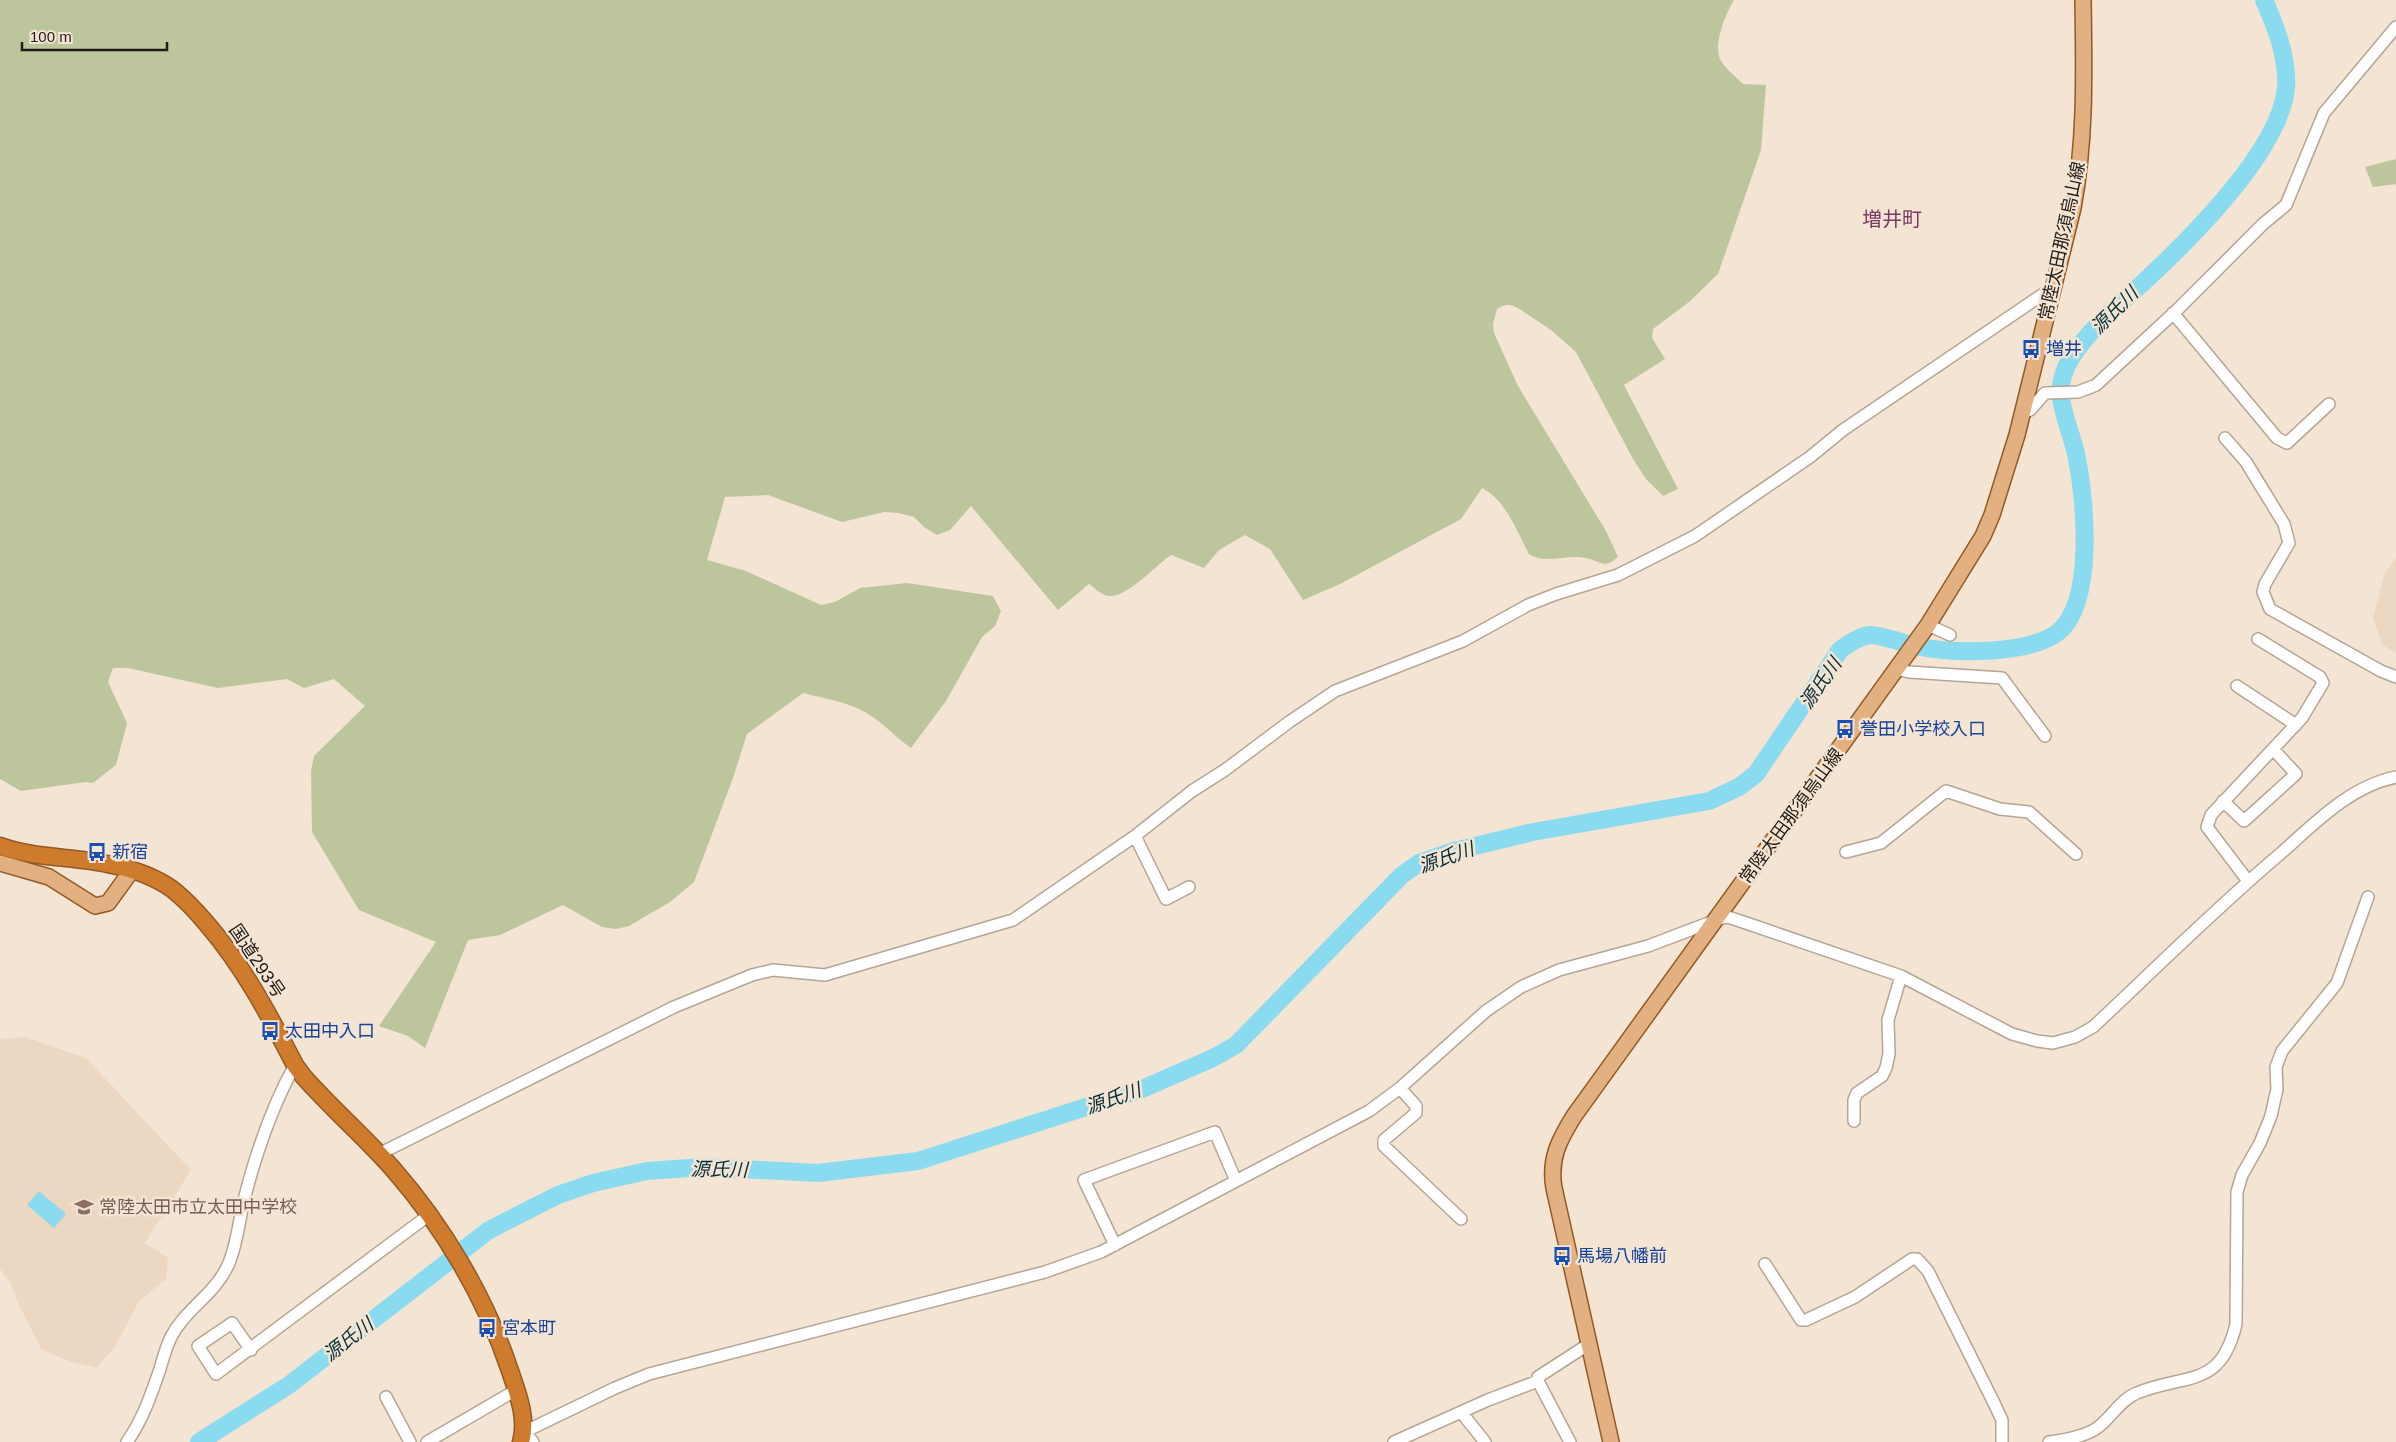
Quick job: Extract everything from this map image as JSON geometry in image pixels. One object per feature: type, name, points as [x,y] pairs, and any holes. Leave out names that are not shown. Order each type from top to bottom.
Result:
[{"type":"highway","name":"国道293号","points":[[0,846],[28,854],[110,864],[132,870],[153,878],[184,898],[223,943],[256,990],[295,1065],[324,1099],[379,1154],[429,1215],[451,1247],[494,1329],[516,1390]]},
{"type":"highway","points":[[516,1390],[522,1411],[526,1439]]},
{"type":"main road","name":"常陸太田那須烏山線","points":[[1611,1442],[1553,1182],[1553,1157],[1562,1135],[1574,1116],[1925,630],[1968,564],[1992,515],[2022,413],[2055,286],[2080,172],[2085,97],[2083,0]]},
{"type":"main road","points":[[0,863],[49,877],[96,906],[108,903],[132,870]]},
{"type":"street","points":[[2022,413],[2030,410],[2046,392],[2078,392],[2096,385],[2173,313],[2263,224],[2286,205],[2324,113],[2396,27]]},
{"type":"street","points":[[379,1154],[674,1007],[752,975],[773,970],[825,974],[1013,920],[1135,836],[1192,791],[1225,770],[1289,722],[1335,691],[1463,641],[1535,602],[1618,575],[1695,536],[1810,457],[1844,430],[2055,286]]},
{"type":"street","points":[[2173,313],[2277,438],[2287,443],[2330,404]]},
{"type":"street","points":[[2225,438],[2246,462],[2284,524],[2289,536],[2289,543],[2264,584],[2264,598],[2270,609],[2382,672],[2396,677]]},
{"type":"street","points":[[1925,630],[1950,635]]},
{"type":"street","points":[[2248,881],[2207,827],[2211,815],[2296,725],[2323,684],[2320,677],[2258,639]]},
{"type":"street","points":[[1898,666],[1908,672],[2002,678],[2046,736]]},
{"type":"street","points":[[2237,686],[2296,725]]},
{"type":"street","points":[[2223,801],[2244,821],[2296,774],[2273,749]]},
{"type":"street","points":[[526,1439],[615,1388],[649,1374],[1045,1272],[1101,1252],[1369,1111],[1400,1088],[1486,1011],[1521,988],[1559,970],[1648,946],[1716,920],[1734,919],[1901,976],[2012,1034],[2037,1041],[2054,1043],[2075,1037],[2093,1027],[2248,881],[2342,801],[2374,784],[2396,777]]},
{"type":"street","points":[[1846,852],[1881,843],[1946,791],[2000,809],[2030,812],[2076,854]]},
{"type":"street","points":[[1135,836],[1166,899],[1189,887]]},
{"type":"street","points":[[2049,1442],[2082,1435],[2096,1428],[2136,1393],[2198,1377],[2212,1370],[2222,1358],[2232,1340],[2236,1324],[2237,1192],[2242,1176],[2260,1143],[2271,1116],[2277,1089],[2276,1067],[2282,1051],[2337,983],[2368,897]]},
{"type":"street","points":[[1854,1121],[1854,1100],[1857,1093],[1882,1076],[1886,1068],[1889,1054],[1888,1020],[1901,976]]},
{"type":"street","points":[[127,1442],[146,1409],[170,1338],[178,1325],[209,1294],[220,1280],[229,1263],[236,1244],[251,1173],[264,1131],[295,1065]]},
{"type":"street","points":[[1400,1088],[1416,1106],[1416,1113],[1384,1140],[1384,1146],[1461,1219]]},
{"type":"street","points":[[1115,1245],[1084,1180],[1215,1132],[1236,1182]]},
{"type":"street","points":[[251,1350],[232,1323],[198,1346],[216,1374],[251,1350],[429,1215]]},
{"type":"street","points":[[1765,1264],[1801,1320],[1806,1320],[1855,1297],[1912,1260],[1917,1259],[1928,1271],[2002,1420],[2002,1442]]},
{"type":"street","points":[[1570,1442],[1538,1381],[1541,1372],[1589,1344]]},
{"type":"street","points":[[1394,1442],[1538,1381]]},
{"type":"street","points":[[427,1442],[516,1390]]},
{"type":"street","points":[[386,1396],[410,1442]]},
{"type":"street","points":[[1461,1412],[1485,1442]]},
{"type":"shaded area","points":[[2396,557],[2396,654],[2382,644],[2373,618],[2384,575]]},
{"type":"shaded area","name":"常陸太田市立太田中学校","points":[[25,1037],[86,1058],[191,1170],[145,1243],[168,1258],[166,1279],[139,1301],[116,1345],[97,1368],[72,1362],[42,1350],[19,1305],[11,1284],[0,1269],[0,1039]]},
{"type":"green space","points":[[0,0],[1734,0],[1727,13],[1719,39],[1718,47],[1721,61],[1743,84],[1766,85],[1761,150],[1718,274],[1689,302],[1653,329],[1652,338],[1665,359],[1624,385],[1678,489],[1663,496],[1646,479],[1633,459],[1576,352],[1551,330],[1518,308],[1508,305],[1497,309],[1493,324],[1494,333],[1518,386],[1606,531],[1618,557],[1613,561],[1605,564],[1579,557],[1542,559],[1529,554],[1504,508],[1498,500],[1482,488],[1461,519],[1340,584],[1303,600],[1270,549],[1245,535],[1219,550],[1204,568],[1171,555],[1140,581],[1121,593],[1112,596],[1105,595],[1089,584],[1058,610],[971,506],[950,530],[937,535],[924,527],[914,517],[898,513],[884,512],[842,522],[768,495],[725,497],[707,560],[746,571],[821,605],[835,602],[860,588],[907,583],[993,596],[1001,611],[995,626],[982,637],[946,701],[911,748],[866,713],[840,702],[803,693],[747,734],[733,778],[694,882],[670,902],[629,926],[616,929],[602,927],[563,905],[500,935],[468,940],[425,1048],[408,1036],[379,1026],[436,942],[359,910],[312,832],[311,771],[314,756],[365,706],[334,679],[304,688],[287,679],[218,688],[128,668],[113,668],[108,682],[127,723],[116,765],[93,783],[86,782],[21,791],[0,779]]},
{"type":"green space","points":[[2396,159],[2396,184],[2373,187],[2365,167]]},
{"type":"water","points":[[39,1191],[66,1214],[54,1228],[27,1205]]},
{"type":"waterway","name":"源氏川","points":[[199,1442],[289,1385],[489,1230],[558,1195],[593,1183],[647,1171],[703,1167],[818,1173],[918,1161],[1142,1089],[1213,1058],[1236,1045],[1402,875],[1419,863],[1454,851],[1533,832],[1709,801],[1739,787],[1756,774],[1840,650],[1858,639],[1875,635],[1921,647],[1972,651],[2010,649],[2044,640],[2057,633],[2069,619],[2078,599],[2083,575],[2084,548],[2084,521],[2079,473],[2073,441],[2062,406],[2061,383],[2071,358],[2088,336],[2117,306],[2166,261],[2209,216],[2251,165],[2268,138],[2280,112],[2286,88],[2286,77],[2280,43],[2264,0]]},
{"type":"place","name":"増井","points":[[2031,349]]},
{"type":"place","name":"誉田小学校入口","points":[[1845,729]]},
{"type":"place","name":"新宿","points":[[97,852]]},
{"type":"place","name":"太田中入口","points":[[270,1031]]},
{"type":"place","name":"常陸太田市立太田中学校","points":[[84,1207]]},
{"type":"place","name":"馬場八幡前","points":[[1562,1256]]},
{"type":"place","name":"宮本町","points":[[487,1328]]},
{"type":"district","name":"増井町","points":[[1892,219]]}]
